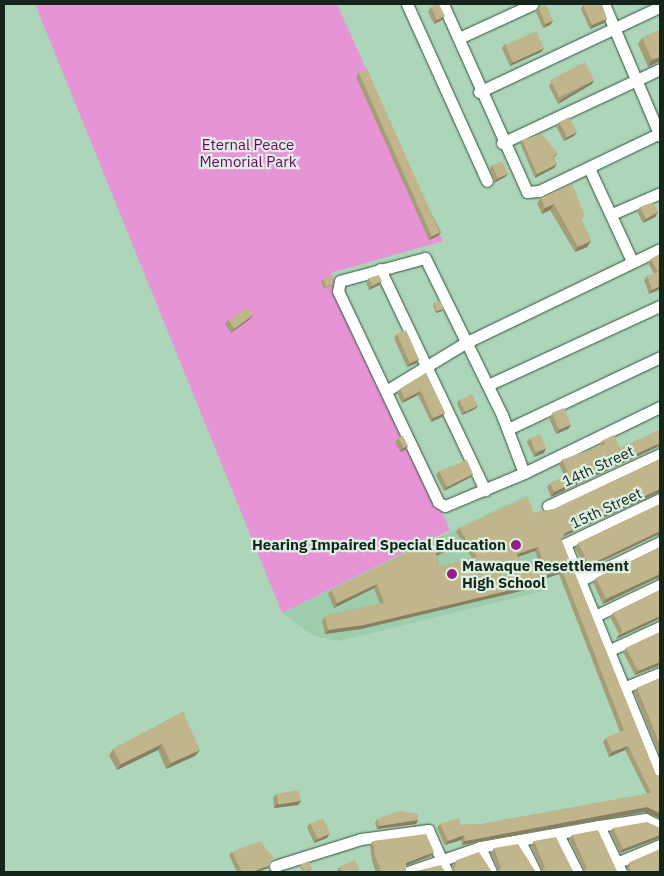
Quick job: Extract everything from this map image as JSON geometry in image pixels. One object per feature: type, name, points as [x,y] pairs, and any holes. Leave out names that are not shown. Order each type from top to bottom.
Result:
[{"type":"street","points":[[407,4],[487,181]]},
{"type":"street","points":[[443,4],[479,92],[527,192],[539,191],[660,134],[635,81],[604,4]]},
{"type":"street","points":[[458,38],[533,4]]},
{"type":"street","points":[[479,92],[660,7]]},
{"type":"street","points":[[502,143],[660,69]]},
{"type":"street","points":[[589,168],[612,214],[632,261]]},
{"type":"street","points":[[612,214],[660,194]]},
{"type":"street","points":[[386,390],[465,343],[660,249]]},
{"type":"street","points":[[524,472],[508,429],[488,385],[465,343],[425,258],[380,269],[337,284],[438,502],[454,505],[524,472],[660,407]]},
{"type":"street","points":[[380,269],[428,364],[485,490]]},
{"type":"street","points":[[488,385],[660,306]]},
{"type":"street","points":[[508,429],[660,358]]},
{"type":"street","name":"14th Street","points":[[548,506],[660,454]]},
{"type":"street","name":"15th Street","points":[[581,580],[565,544],[660,499]]},
{"type":"street","points":[[660,542],[581,580],[608,651],[660,776]]},
{"type":"street","points":[[595,616],[660,585]]},
{"type":"street","points":[[608,651],[660,627]]},
{"type":"street","points":[[623,688],[660,673]]},
{"type":"street","points":[[408,872],[445,868],[480,847],[644,819],[660,826]]},
{"type":"street","points":[[599,826],[619,868],[660,845]]},
{"type":"street","points":[[275,866],[361,839],[428,830],[445,868]]},
{"type":"street","points":[[558,834],[577,872]]},
{"type":"street","points":[[520,841],[535,872]]},
{"type":"street","points":[[480,847],[491,872]]},
{"type":"shaded area","name":"Mawaque Resettlement High School","points":[[527,495],[546,547],[536,554],[547,590],[338,641],[314,636],[282,613]]},
{"type":"green space","name":"Eternal Peace Memorial Park","points":[[35,4],[337,4],[443,241],[331,273],[450,530],[282,613]]},
{"type":"building","points":[[439,4],[445,16],[437,20],[431,7]]},
{"type":"building","points":[[602,4],[607,19],[592,25],[583,5]]},
{"type":"building","points":[[546,5],[553,21],[546,24],[539,8]]},
{"type":"building","points":[[660,30],[660,57],[652,60],[642,38]]},
{"type":"building","points":[[536,31],[544,48],[513,63],[505,45]]},
{"type":"building","points":[[585,62],[594,80],[559,98],[550,80]]},
{"type":"building","points":[[367,69],[440,233],[432,236],[359,73]]},
{"type":"building","points":[[569,117],[577,132],[567,137],[559,122]]},
{"type":"building","points":[[542,134],[558,154],[553,156],[557,164],[537,174],[522,140]]},
{"type":"building","points":[[502,161],[508,174],[498,178],[492,166]]},
{"type":"building","points":[[572,184],[585,216],[581,218],[591,241],[578,247],[554,204],[545,208],[541,198]]},
{"type":"building","points":[[653,202],[658,212],[646,219],[640,207]]},
{"type":"building","points":[[660,254],[660,270],[657,271],[651,259]]},
{"type":"building","points":[[660,271],[660,286],[652,290],[647,276]]},
{"type":"building","points":[[332,275],[333,284],[326,287],[323,279]]},
{"type":"building","points":[[379,275],[382,281],[372,286],[369,278]]},
{"type":"building","points":[[440,301],[444,309],[437,311],[434,303]]},
{"type":"building","points":[[247,307],[253,315],[235,329],[229,321]]},
{"type":"building","points":[[406,330],[419,359],[410,363],[397,334]]},
{"type":"building","points":[[426,373],[445,413],[433,418],[421,391],[405,399],[400,389]]},
{"type":"building","points":[[472,394],[478,406],[465,412],[460,400]]},
{"type":"building","points":[[564,408],[571,425],[559,430],[552,413]]},
{"type":"building","points":[[660,430],[660,443],[554,492],[550,483],[569,475],[562,460],[605,444],[603,440],[614,435],[620,448]]},
{"type":"building","points":[[540,434],[546,448],[536,452],[530,438]]},
{"type":"building","points":[[403,436],[408,446],[404,448],[399,438]]},
{"type":"building","points":[[660,459],[660,489],[565,533],[561,539],[656,775],[660,776],[660,813],[647,807],[465,841],[464,835],[448,841],[440,824],[459,818],[461,825],[482,824],[651,793],[628,746],[612,752],[606,738],[624,730],[562,570],[543,576],[545,582],[364,625],[328,630],[325,616],[384,603],[377,584],[337,603],[331,590],[443,536],[448,548],[436,553],[439,567],[477,557],[459,528],[527,497],[534,513],[554,509]],"holes":[[[538,547],[544,565],[523,570],[517,554]]]},
{"type":"building","points":[[467,460],[473,474],[447,487],[439,471]]},
{"type":"building","points":[[660,504],[660,531],[589,565],[578,543]]},
{"type":"building","points":[[660,547],[660,574],[606,599],[596,578]]},
{"type":"building","points":[[660,590],[660,616],[619,635],[622,630],[613,613]]},
{"type":"building","points":[[660,632],[660,662],[638,671],[626,648]]},
{"type":"building","points":[[660,678],[660,745],[637,688]]},
{"type":"building","points":[[183,712],[200,750],[171,763],[162,744],[121,764],[113,749]]},
{"type":"building","points":[[299,790],[301,801],[278,805],[276,794]]},
{"type":"building","points":[[400,811],[418,814],[418,820],[379,826],[377,819]]},
{"type":"building","points":[[323,818],[330,833],[317,839],[310,824]]},
{"type":"building","points":[[647,822],[660,828],[660,835],[623,849],[613,828]]},
{"type":"building","points":[[598,830],[619,872],[583,872],[587,868],[572,835]]},
{"type":"building","points":[[426,834],[434,852],[406,863],[406,872],[381,872],[375,856],[373,841]]},
{"type":"building","points":[[556,837],[575,872],[541,872],[545,868],[534,841]]},
{"type":"building","points":[[260,841],[273,857],[270,865],[252,872],[242,872],[232,852]]},
{"type":"building","points":[[518,844],[536,872],[497,872],[501,868],[494,848]]},
{"type":"building","points":[[660,849],[660,872],[630,872],[630,862]]},
{"type":"building","points":[[479,852],[492,872],[453,872],[457,860]]},
{"type":"building","points":[[355,860],[360,872],[342,872],[339,867]]},
{"type":"building","points":[[309,861],[312,868],[304,872],[301,865]]},
{"type":"building","points":[[441,865],[445,872],[412,872]]},
{"type":"place","name":"Hearing Impaired Special Education","points":[[516,545]]},
{"type":"place","name":"Mawaque Resettlement High School","points":[[452,574]]}]
